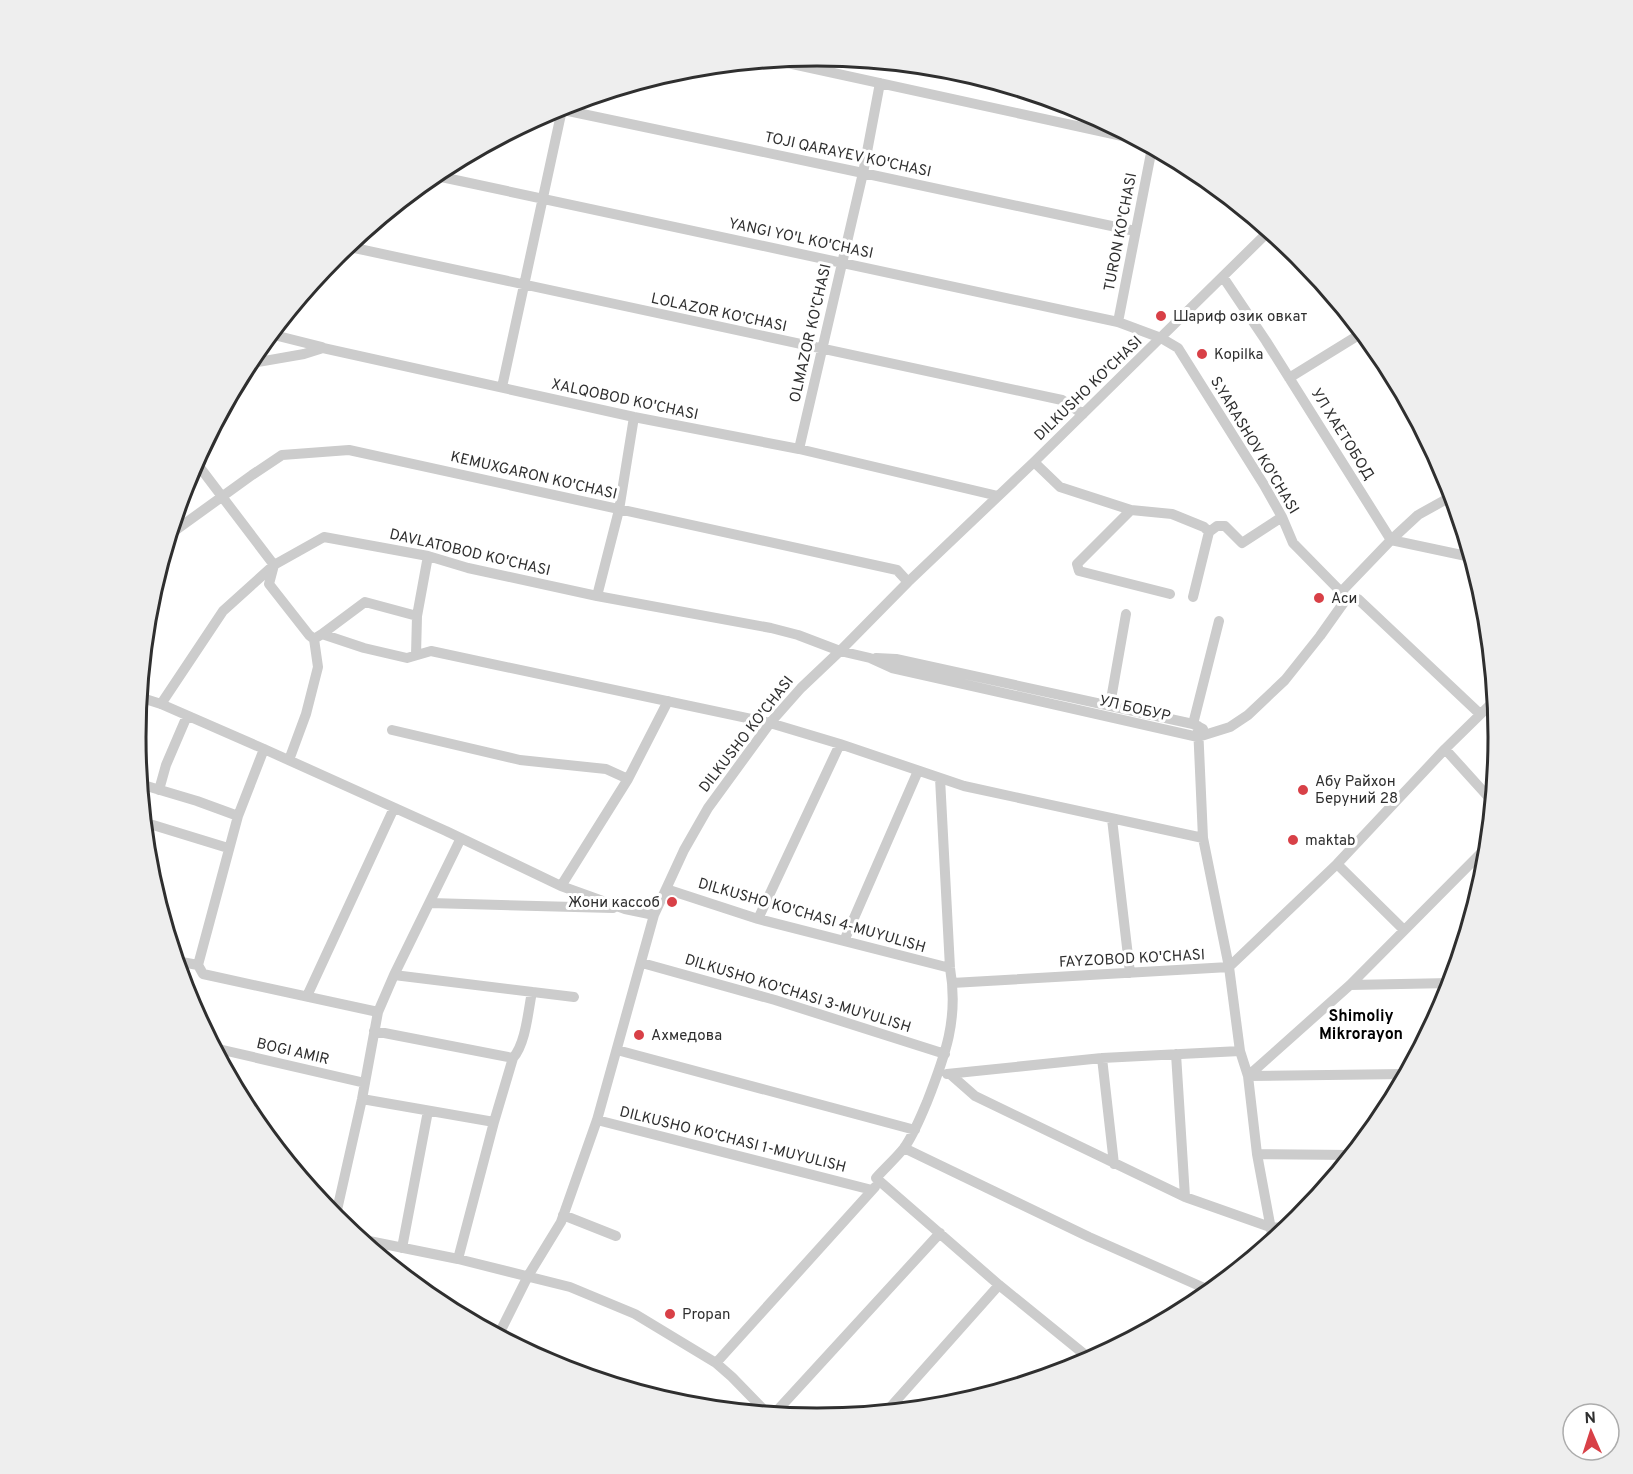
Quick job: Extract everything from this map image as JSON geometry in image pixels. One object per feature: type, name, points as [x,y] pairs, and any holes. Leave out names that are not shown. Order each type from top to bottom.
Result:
[{"type":"street","points":[[803,66],[1109,133]]},
{"type":"street","name":"OLMAZOR KO'CHASI","points":[[799,449],[863,172],[880,83]]},
{"type":"street","name":"TOJI QARAYEV KO'CHASI","points":[[576,111],[1135,231]]},
{"type":"street","points":[[502,387],[525,286],[558,118]]},
{"type":"street","name":"TURON KO'CHASI","points":[[1118,321],[1151,155]]},
{"type":"street","name":"YANGI YO'L KO'CHASI","points":[[446,178],[1118,321],[1161,338]]},
{"type":"street","name":"DILKUSHO KO'CHASI","points":[[501,1329],[528,1276],[561,1222],[597,1120],[654,915],[684,850],[708,808],[771,723],[801,688],[1263,237]]},
{"type":"street","name":"LOLAZOR KO'CHASI","points":[[357,249],[1062,400],[1083,414]]},
{"type":"street","name":"УЛ ХАЕТОБОД","points":[[1223,277],[1391,540]]},
{"type":"street","points":[[279,336],[323,348]]},
{"type":"street","points":[[1289,378],[1355,337]]},
{"type":"street","name":"S.YARASHOV KO'CHASI","points":[[1161,338],[1178,348],[1282,516],[1293,543],[1344,595],[1358,599],[1480,714]]},
{"type":"street","name":"XALQOBOD KO'CHASI","points":[[261,362],[304,354],[323,348],[634,417],[799,449],[998,496]]},
{"type":"street","points":[[597,596],[619,510],[634,417]]},
{"type":"street","name":"KEMUXGARON KO'CHASI","points":[[179,528],[282,455],[349,450],[897,570],[908,582]]},
{"type":"street","points":[[1034,462],[1060,487],[1131,510],[1172,514],[1204,527],[1209,532]]},
{"type":"street","points":[[202,470],[274,565],[269,584],[309,635],[407,658],[430,651],[771,723],[964,786],[1203,838]]},
{"type":"street","points":[[870,658],[896,659],[1110,705],[1214,733],[1230,727],[1248,715],[1285,680],[1320,636],[1344,595],[1391,540],[1418,515],[1444,500]]},
{"type":"street","points":[[1131,510],[1077,564],[1079,572],[1170,594]]},
{"type":"street","points":[[1192,597],[1209,532],[1217,526],[1225,526],[1242,543],[1282,516]]},
{"type":"street","name":"DAVLATOBOD KO'CHASI","points":[[161,704],[223,611],[274,565],[324,537],[428,556],[468,568],[597,596],[771,627],[840,651]]},
{"type":"street","points":[[1391,540],[1463,555]]},
{"type":"street","points":[[416,655],[417,616],[428,556]]},
{"type":"street","points":[[318,636],[365,602],[417,616]]},
{"type":"street","points":[[1110,705],[1126,614]]},
{"type":"street","points":[[1220,621],[1196,729],[1203,838],[1229,967],[1240,1051],[1248,1076],[1257,1154],[1271,1230]]},
{"type":"street","points":[[289,760],[306,714],[318,667],[318,636]]},
{"type":"street","name":"УЛ БОБУР","points":[[840,651],[870,658],[892,668],[1196,729]]},
{"type":"street","points":[[147,699],[289,760],[561,886],[625,909],[654,915]]},
{"type":"street","points":[[561,886],[627,779],[668,701]]},
{"type":"street","points":[[1229,967],[1337,864],[1487,708]]},
{"type":"street","points":[[159,790],[166,765],[187,716]]},
{"type":"street","points":[[392,730],[520,760],[606,770],[627,779]]},
{"type":"street","points":[[759,919],[840,744]]},
{"type":"street","points":[[264,749],[228,848],[198,965],[203,974],[378,1012]]},
{"type":"street","points":[[1445,749],[1485,793]]},
{"type":"street","points":[[844,941],[918,771]]},
{"type":"street","points":[[716,1363],[871,1187],[876,1178],[904,1149],[915,1130],[938,1075],[952,1022],[952,983],[940,778]]},
{"type":"street","points":[[147,786],[238,816]]},
{"type":"street","points":[[307,996],[394,808]]},
{"type":"street","points":[[1112,819],[1130,973]]},
{"type":"street","points":[[153,825],[228,848]]},
{"type":"street","points":[[338,1207],[362,1099],[378,1012],[461,838]]},
{"type":"street","points":[[1248,1076],[1350,985],[1477,857]]},
{"type":"street","points":[[1337,864],[1404,930]]},
{"type":"street","name":"DILKUSHO KO'CHASI 4-MUYULISH","points":[[666,889],[759,919],[950,968]]},
{"type":"street","points":[[430,903],[625,909]]},
{"type":"street","points":[[185,963],[198,965]]},
{"type":"street","name":"DILKUSHO KO'CHASI 3-MUYULISH","points":[[642,963],[775,1000],[945,1054]]},
{"type":"street","name":"FAYZOBOD KO'CHASI","points":[[952,983],[1229,967]]},
{"type":"street","points":[[394,975],[574,997]]},
{"type":"street","points":[[1350,985],[1440,983]]},
{"type":"street","points":[[458,1259],[494,1122],[513,1058],[518,1052],[522,1039],[532,992]]},
{"type":"street","points":[[374,1031],[513,1058]]},
{"type":"street","points":[[224,1050],[365,1083]]},
{"type":"street","points":[[617,1050],[915,1130]]},
{"type":"street","points":[[938,1075],[1102,1058],[1240,1051]]},
{"type":"street","points":[[1176,1054],[1185,1197]]},
{"type":"street","points":[[1102,1058],[1114,1164]]},
{"type":"street","points":[[950,1074],[975,1096],[1114,1164],[1185,1197],[1274,1227]]},
{"type":"street","points":[[1248,1076],[1397,1074]]},
{"type":"street","points":[[362,1099],[494,1122]]},
{"type":"street","points":[[402,1248],[428,1111]]},
{"type":"street","name":"DILKUSHO KO'CHASI 1-MUYULISH","points":[[597,1120],[871,1187]]},
{"type":"street","points":[[904,1149],[1089,1237],[1202,1286]]},
{"type":"street","points":[[1257,1154],[1341,1155]]},
{"type":"street","points":[[871,1187],[940,1233],[999,1285],[1082,1353]]},
{"type":"street","points":[[563,1215],[616,1236]]},
{"type":"street","points":[[780,1407],[940,1233]]},
{"type":"street","points":[[376,1243],[458,1259],[570,1287],[635,1314],[716,1363],[760,1405]]},
{"type":"street","points":[[894,1403],[999,1285]]},
{"type":"place","name":"Шариф озик овкат","points":[[1161,316]]},
{"type":"place","name":"Kopilka","points":[[1202,354]]},
{"type":"place","name":"Аси","points":[[1319,598]]},
{"type":"place","name":"Абу Райхон Беруний 28","points":[[1303,790]]},
{"type":"place","name":"maktab","points":[[1293,840]]},
{"type":"place","name":"Жони кассоб","points":[[672,902]]},
{"type":"place","name":"Ахмедова","points":[[639,1035]]},
{"type":"place","name":"Propan","points":[[670,1314]]},
{"type":"district","name":"Shimoliy Mikrorayon","points":[[1361,1024]]}]
